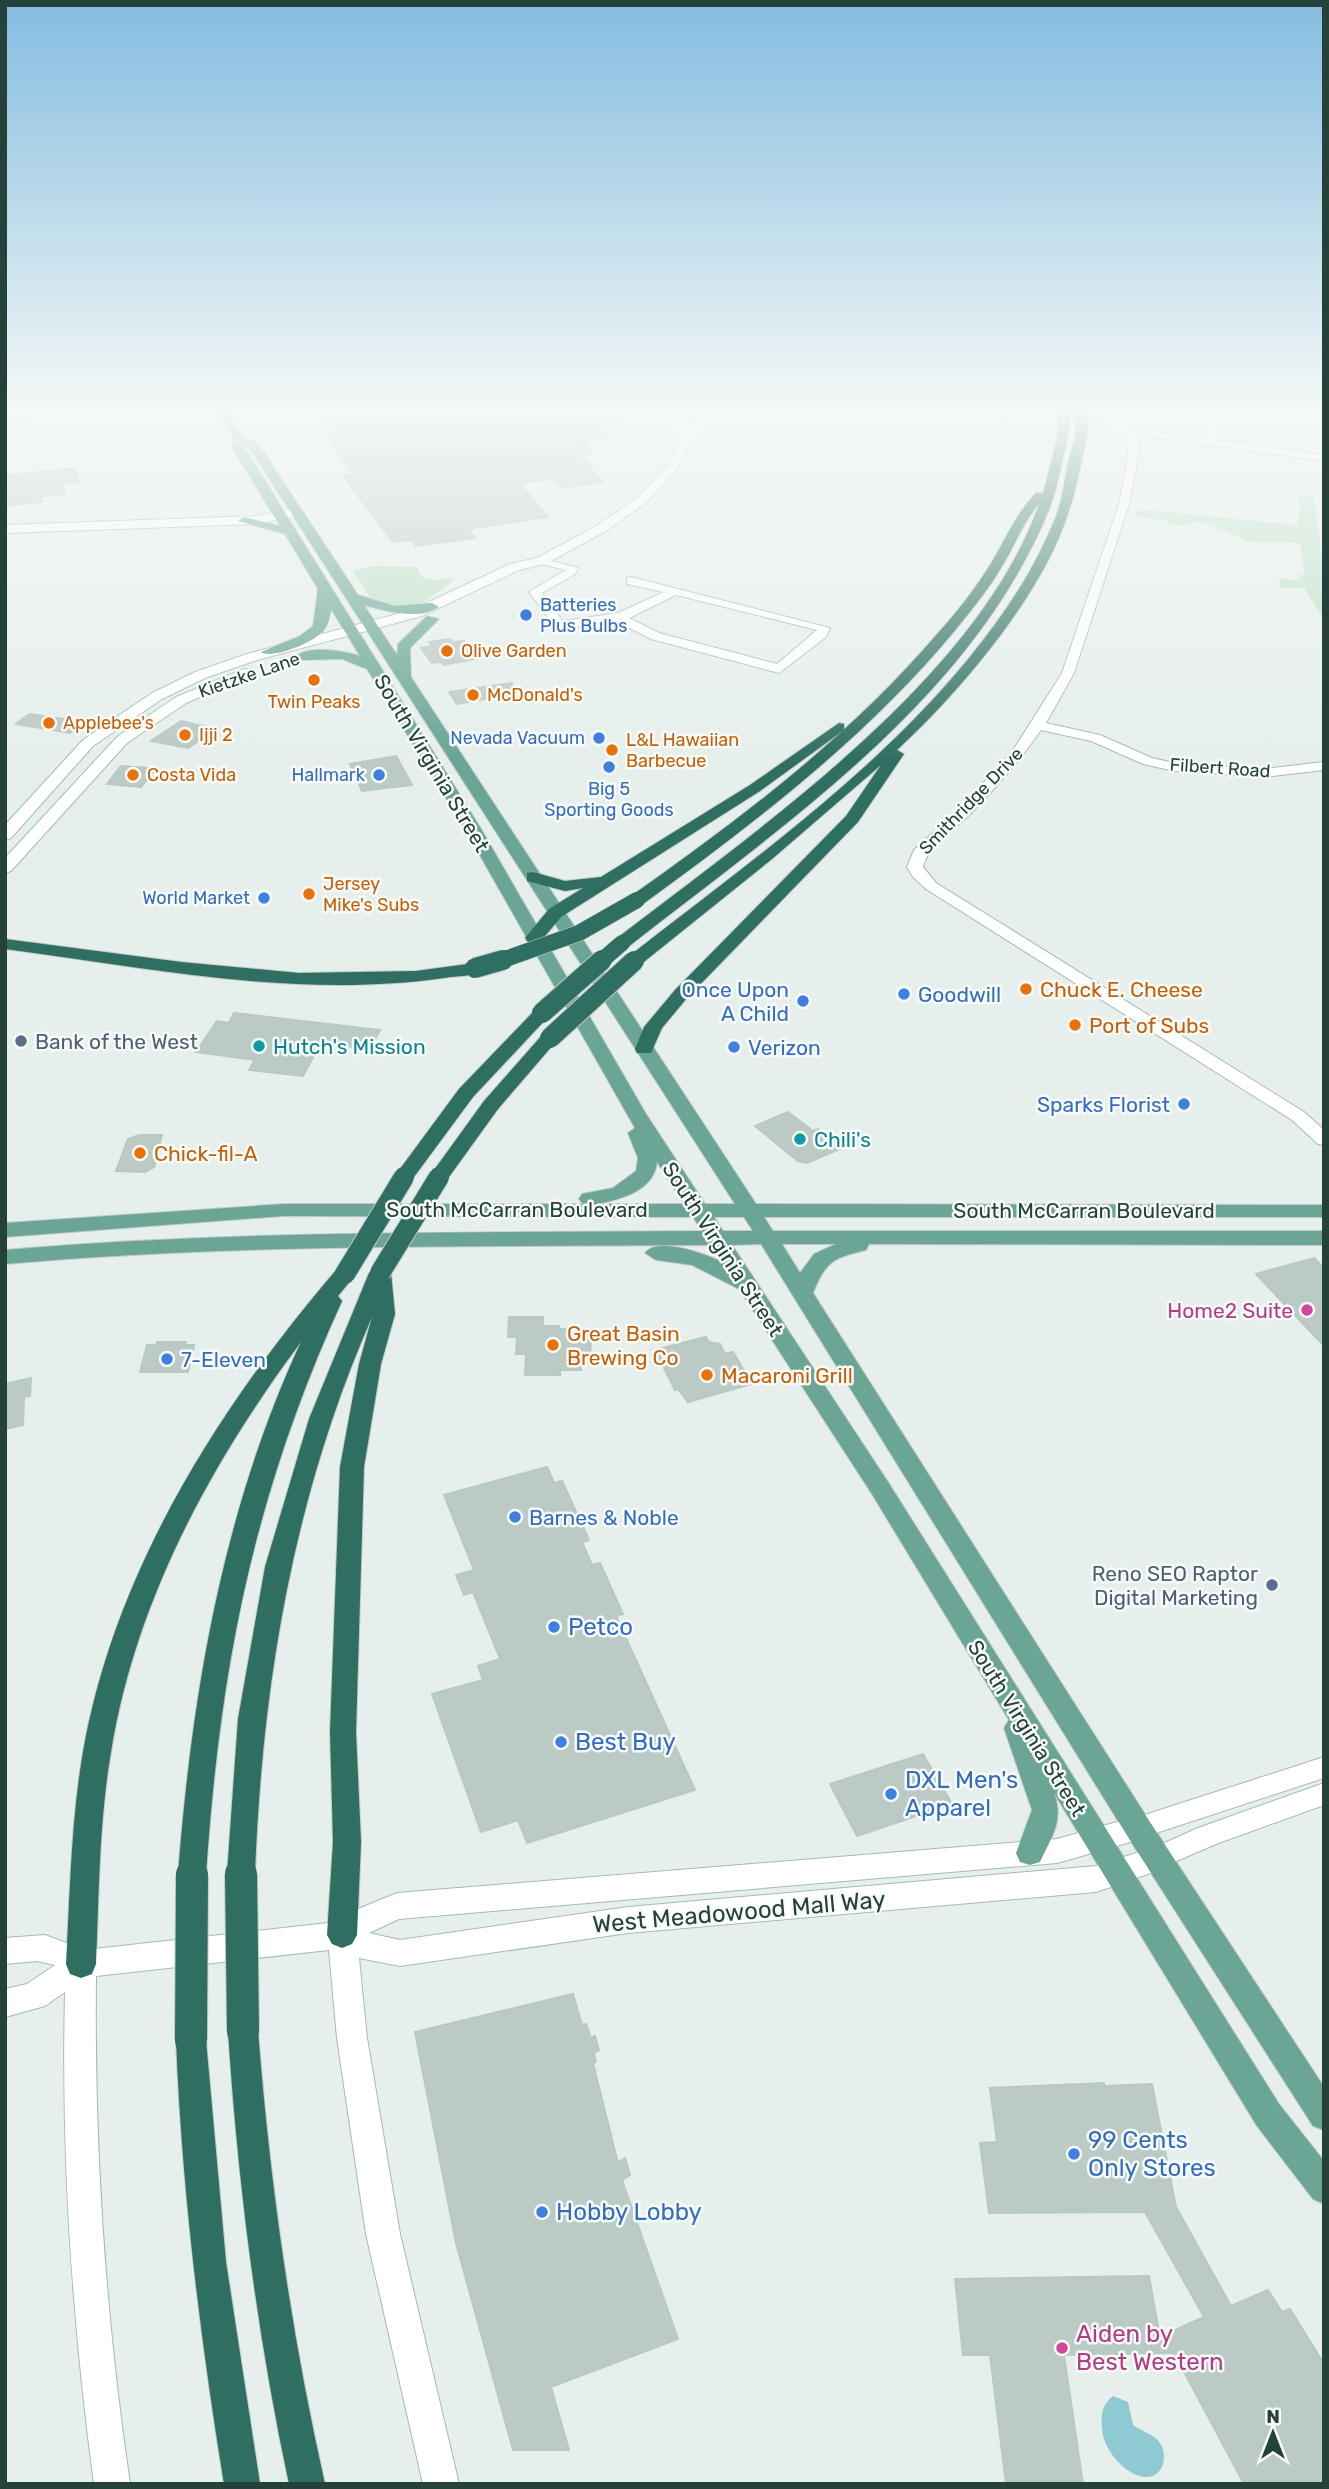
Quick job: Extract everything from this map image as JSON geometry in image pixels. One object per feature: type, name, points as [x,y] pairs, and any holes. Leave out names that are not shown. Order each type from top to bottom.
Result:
[{"type":"highway","points":[[5,944],[246,975],[334,981],[403,979],[475,968],[521,956],[580,935],[638,900],[742,824],[811,769],[886,699],[954,621],[996,566],[1018,527]]},
{"type":"highway","points":[[242,2484],[211,2298],[194,2111],[191,2040],[192,1875],[195,1817],[211,1689],[241,1542],[288,1398],[345,1274],[404,1177],[466,1093],[542,1013],[622,943],[813,790],[909,702],[954,652],[996,597],[1030,540],[1035,527]]},
{"type":"highway","points":[[307,2484],[269,2287],[255,2185],[243,2031],[241,1874],[250,1733],[272,1588],[290,1512],[321,1410],[380,1273],[439,1177],[491,1105],[550,1038],[634,961],[843,791],[923,715],[980,651],[1034,573],[1056,527]]},
{"type":"highway","points":[[534,938],[555,913],[755,788],[819,743],[888,686],[954,621]]},
{"type":"highway","points":[[643,1049],[653,1027],[676,1000],[852,819],[923,715]]},
{"type":"highway","points":[[533,877],[554,884],[577,886],[599,881],[632,866]]},
{"type":"highway","points":[[342,1935],[347,1842],[344,1708],[352,1467],[370,1364],[384,1314],[380,1273]]},
{"type":"highway","points":[[81,1965],[89,1827],[103,1723],[147,1589],[186,1506],[262,1374],[297,1327],[345,1274]]},
{"type":"main road","points":[[270,527],[291,532]]},
{"type":"main road","name":"South Virginia Street","points":[[288,527],[449,790],[695,1209],[880,1488],[1003,1690],[1118,1835],[1138,1865],[1268,2115],[1324,2188]]},
{"type":"main road","name":"South Virginia Street","points":[[308,527],[802,1293],[1118,1835],[1324,2115]]},
{"type":"main road","name":"Kietzke Lane","points":[[5,868],[105,756],[137,729],[204,690],[252,670],[432,613],[515,567],[541,561],[603,527]]},
{"type":"main road","points":[[268,652],[306,637],[320,628],[327,613],[323,584]]},
{"type":"main road","points":[[353,598],[384,608],[432,613]]},
{"type":"main road","points":[[408,683],[403,647],[432,613]]},
{"type":"main road","name":"Kietzke Lane","points":[[5,835],[79,752],[113,723],[177,685],[268,652],[356,637]]},
{"type":"main road","points":[[303,656],[343,656],[373,666]]},
{"type":"main road","points":[[449,790],[474,786]]},
{"type":"main road","points":[[495,1209],[598,1198],[619,1193],[640,1182],[646,1174],[648,1158],[620,1085]]},
{"type":"main road","points":[[115,1247],[150,1232],[266,1224],[277,1221],[284,1210]]},
{"type":"main road","name":"South McCarran Boulevard","points":[[5,1230],[284,1210],[1324,1210]]},
{"type":"main road","name":"South McCarran Boulevard","points":[[5,1256],[222,1242],[766,1237],[1324,1238]]},
{"type":"main road","points":[[802,1293],[817,1260],[826,1254],[841,1248],[912,1237]]},
{"type":"main road","points":[[515,1241],[606,1254],[680,1253],[711,1264],[747,1287]]},
{"type":"main road","points":[[1003,1690],[1046,1810],[1043,1825],[1030,1853]]},
{"type":"main road","name":"West Meadowood Mall Way","points":[[5,2003],[34,1996],[81,1965],[342,1935],[368,1918],[397,1906],[1057,1851],[1118,1835]]},
{"type":"main road","name":"West Meadowood Mall Way","points":[[342,1935],[371,1950],[400,1953],[628,1920],[1064,1883],[1138,1865]]},
{"type":"main road","points":[[342,1935],[352,2038],[383,2234],[441,2484]]},
{"type":"main road","points":[[5,1951],[51,1947],[81,1965],[79,2029],[85,2210],[97,2373],[112,2484]]},
{"type":"street","name":"Smithridge Drive","points":[[1117,527],[1078,647],[1056,696],[1038,725],[995,780],[919,853],[915,867],[918,874],[962,907],[1298,1116],[1324,1140]]},
{"type":"street","points":[[541,561],[572,568],[571,572],[535,592],[560,625],[620,618],[647,610],[674,591]]},
{"type":"street","points":[[620,618],[656,636],[779,668],[822,634],[824,628],[631,581]]},
{"type":"street","name":"Filbert Road","points":[[1038,725],[1095,738],[1148,761],[1174,767],[1263,773],[1324,765]]},
{"type":"street","points":[[1118,1835],[1324,1767]]},
{"type":"street","points":[[1138,1865],[1207,1836],[1324,1794]]},
{"type":"green space","points":[[1214,527],[1318,527],[1324,576],[1324,619],[1304,588],[1280,588],[1279,579],[1300,580],[1299,575],[1305,575],[1300,543],[1249,542]]},
{"type":"green space","points":[[373,566],[417,567],[419,573],[427,579],[455,579],[421,604],[393,606],[371,599],[353,571]]},
{"type":"water","points":[[1113,2396],[1128,2402],[1133,2425],[1160,2443],[1164,2459],[1158,2473],[1148,2477],[1132,2473],[1111,2453],[1103,2437],[1102,2415],[1106,2403]]},
{"type":"building","points":[[382,527],[480,527],[468,529],[475,538],[416,546],[412,540],[393,542]]},
{"type":"building","name":"Olive Garden","points":[[450,639],[452,642],[464,641],[479,658],[444,665],[441,662],[432,663],[421,648],[432,646],[429,642]]},
{"type":"building","name":"McDonald's","points":[[512,683],[514,694],[457,704],[449,692]]},
{"type":"building","name":"Applebee's","points":[[29,714],[83,722],[70,733],[16,724]]},
{"type":"building","name":"Ijji 2","points":[[181,721],[217,728],[188,748],[151,741]]},
{"type":"building","name":"Hallmark","points":[[396,756],[412,785],[362,791],[350,764]]},
{"type":"building","name":"Costa Vida","points":[[121,766],[155,770],[141,787],[107,784]]},
{"type":"building","name":"Hutch's Mission","points":[[234,1013],[380,1030],[370,1049],[321,1043],[303,1076],[249,1070],[255,1060],[196,1052],[217,1021],[229,1023]]},
{"type":"building","name":"Chili's","points":[[788,1112],[813,1131],[818,1129],[842,1148],[807,1163],[798,1161],[755,1126]]},
{"type":"building","name":"Chick-fil-A","points":[[139,1135],[162,1135],[154,1167],[145,1172],[116,1171],[128,1139]]},
{"type":"building","name":"Home2 Suite","points":[[1314,1258],[1324,1268],[1324,1346],[1256,1274]]},
{"type":"building","name":"Great Basin Brewing Co","points":[[509,1317],[543,1317],[543,1326],[591,1329],[590,1363],[581,1363],[581,1370],[560,1370],[560,1375],[525,1375],[526,1354],[516,1354],[517,1337],[508,1337]]},
{"type":"building","name":"Macaroni Grill","points":[[706,1337],[709,1342],[720,1344],[725,1354],[733,1352],[752,1384],[688,1402],[678,1389],[675,1390],[655,1350]]},
{"type":"building","name":"7-Eleven","points":[[157,1342],[186,1342],[185,1345],[194,1345],[188,1372],[140,1372],[147,1345],[156,1345]]},
{"type":"building","points":[[31,1378],[30,1396],[24,1397],[23,1425],[5,1429],[5,1384]]},
{"type":"building","points":[[547,1467],[554,1483],[562,1481],[589,1540],[582,1542],[592,1565],[600,1563],[623,1614],[616,1616],[695,1790],[527,1843],[518,1820],[481,1832],[432,1694],[483,1680],[478,1666],[500,1659],[473,1592],[464,1595],[456,1575],[474,1570],[444,1495]]},
{"type":"building","name":"DXL Men's Apparel","points":[[923,1754],[952,1804],[857,1836],[830,1784]]},
{"type":"building","name":"Hobby Lobby","points":[[573,1994],[582,2025],[586,2024],[591,2038],[595,2036],[599,2050],[594,2053],[596,2062],[593,2063],[618,2163],[625,2158],[630,2175],[622,2180],[678,2339],[551,2387],[569,2450],[513,2450],[456,2243],[415,2032]]},
{"type":"building","name":"Aiden by Best Western","points":[[1104,2083],[1104,2086],[1152,2084],[1176,2207],[1231,2306],[1268,2290],[1282,2312],[1290,2309],[1324,2364],[1324,2481],[1317,2484],[1244,2484],[1174,2353],[1064,2355],[1083,2484],[1006,2484],[990,2355],[963,2355],[955,2279],[1149,2276],[1160,2337],[1204,2317],[1145,2212],[989,2213],[980,2143],[997,2142],[990,2088]]},
{"type":"place","name":"Batteries Plus Bulbs","points":[[526,615]]},
{"type":"place","name":"Olive Garden","points":[[447,651]]},
{"type":"place","name":"Twin Peaks","points":[[314,680]]},
{"type":"place","name":"McDonald's","points":[[473,695]]},
{"type":"place","name":"Applebee's","points":[[49,723]]},
{"type":"place","name":"Ijji 2","points":[[185,735]]},
{"type":"place","name":"Nevada Vacuum","points":[[599,738]]},
{"type":"place","name":"L&L Hawaiian Barbecue","points":[[612,750]]},
{"type":"place","name":"Big 5 Sporting Goods","points":[[609,767]]},
{"type":"place","name":"Costa Vida","points":[[133,775]]},
{"type":"place","name":"Hallmark","points":[[379,775]]},
{"type":"place","name":"Jersey Mike's Subs","points":[[309,894]]},
{"type":"place","name":"World Market","points":[[264,898]]},
{"type":"place","name":"Chuck E. Cheese","points":[[1026,989]]},
{"type":"place","name":"Goodwill","points":[[904,994]]},
{"type":"place","name":"Once Upon A Child","points":[[803,1001]]},
{"type":"place","name":"Port of Subs","points":[[1075,1025]]},
{"type":"place","name":"Bank of the West","points":[[21,1041]]},
{"type":"place","name":"Hutch's Mission","points":[[259,1046]]},
{"type":"place","name":"Verizon","points":[[734,1047]]},
{"type":"place","name":"Sparks Florist","points":[[1184,1104]]},
{"type":"place","name":"Chili's","points":[[800,1139]]},
{"type":"place","name":"Chick-fil-A","points":[[140,1153]]},
{"type":"place","name":"Home2 Suite","points":[[1307,1310]]},
{"type":"place","name":"Great Basin Brewing Co","points":[[553,1345]]},
{"type":"place","name":"7-Eleven","points":[[167,1359]]},
{"type":"place","name":"Macaroni Grill","points":[[707,1375]]},
{"type":"place","name":"Barnes & Noble","points":[[515,1517]]},
{"type":"place","name":"Reno SEO Raptor Digital Marketing","points":[[1272,1585]]},
{"type":"place","name":"Petco","points":[[554,1627]]},
{"type":"place","name":"Best Buy","points":[[561,1742]]},
{"type":"place","name":"DXL Men's Apparel","points":[[891,1794]]},
{"type":"place","name":"99 Cents Only Stores","points":[[1074,2154]]},
{"type":"place","name":"Hobby Lobby","points":[[542,2212]]},
{"type":"place","name":"Aiden by Best Western","points":[[1062,2348]]}]
